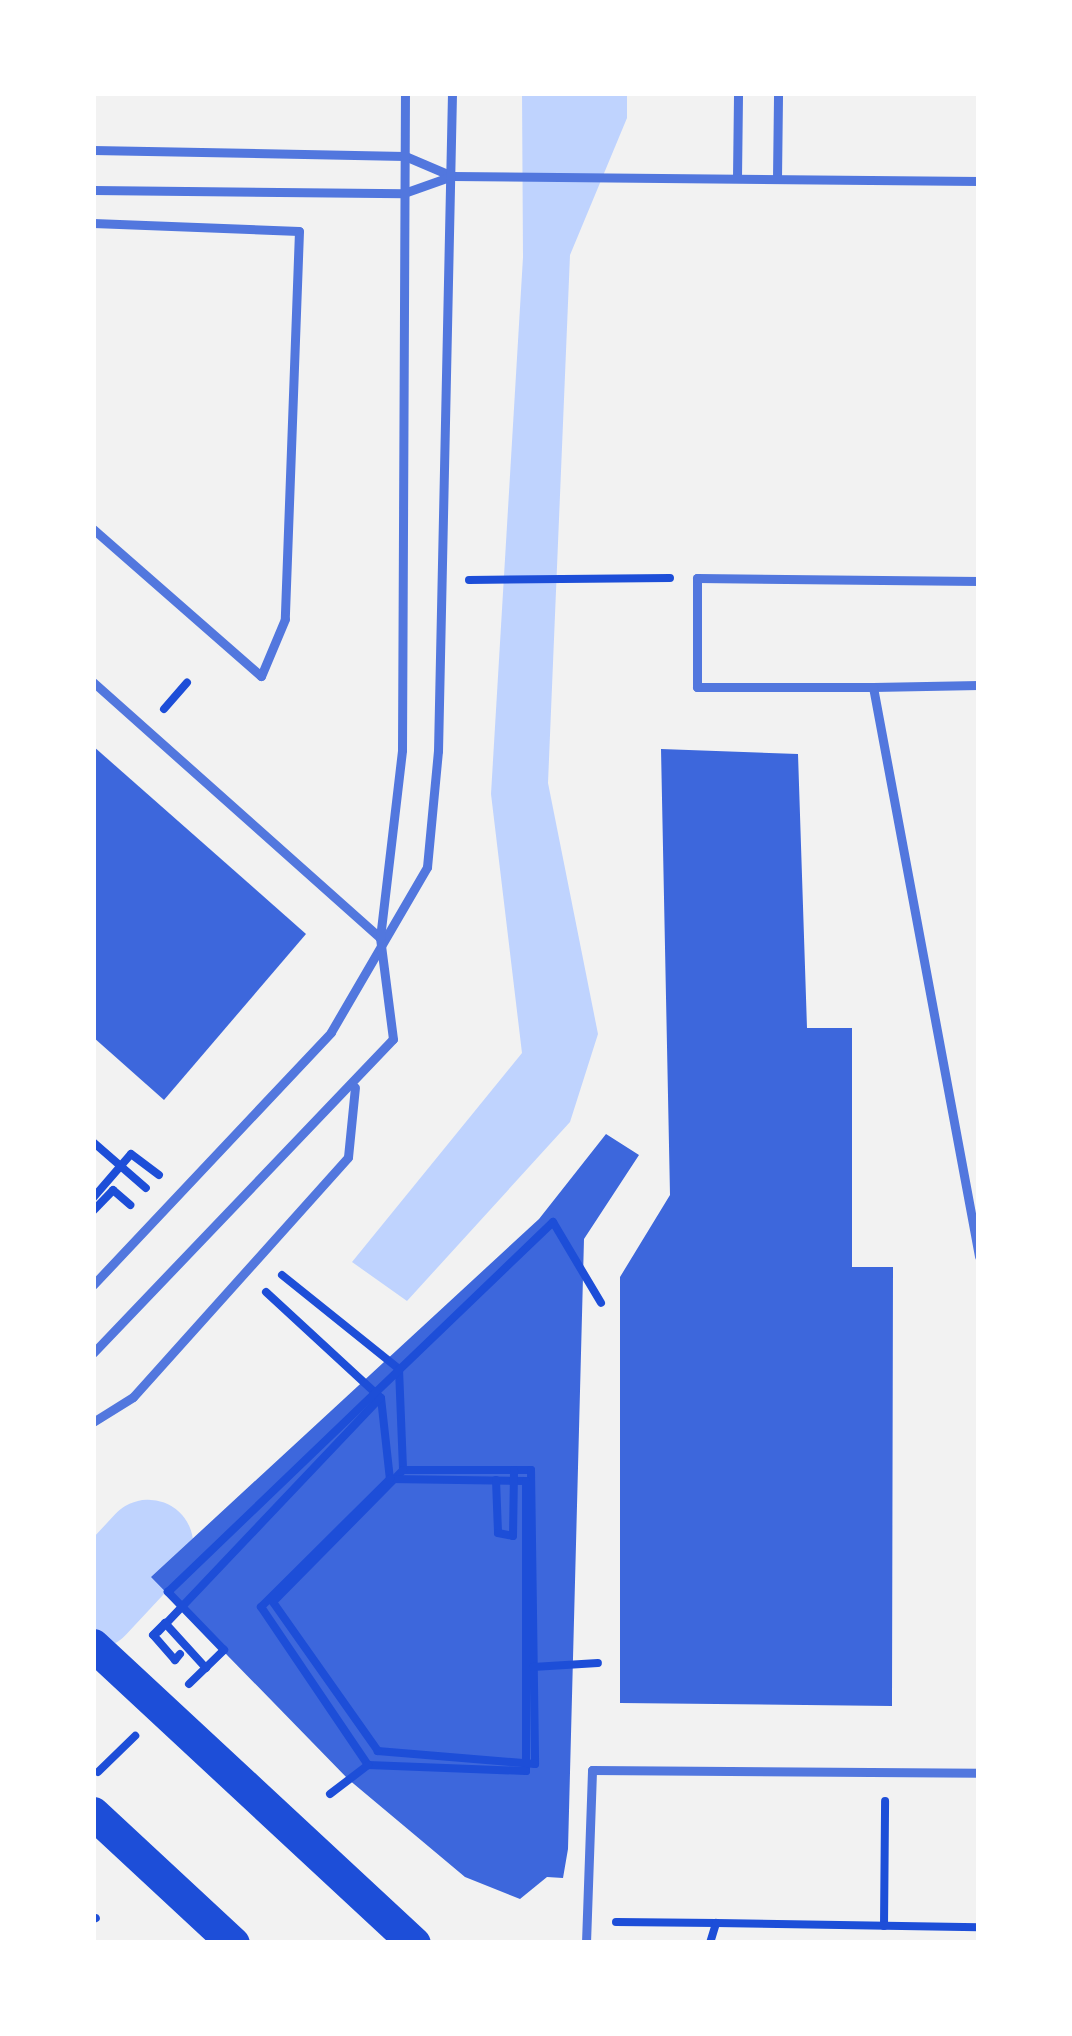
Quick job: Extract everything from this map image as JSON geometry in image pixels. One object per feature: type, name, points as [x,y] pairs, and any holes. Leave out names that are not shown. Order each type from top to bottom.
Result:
[{"type":"highway","points":[[93,1645],[408,1941]]},
{"type":"highway","points":[[93,1813],[233,1943]]},
{"type":"lane","points":[[93,1353],[356,1087],[393,1039],[380,938],[402,750],[405,93]]},
{"type":"lane","points":[[93,1285],[331,1032],[380,938],[427,867],[438,751],[452,93]]},
{"type":"lane","points":[[737,178],[739,93]]},
{"type":"lane","points":[[777,179],[778,93]]},
{"type":"lane","points":[[93,150],[405,156],[452,176]]},
{"type":"lane","points":[[93,190],[404,194],[452,176],[979,181]]},
{"type":"lane","points":[[93,224],[299,231],[285,619],[261,676],[93,529]]},
{"type":"lane","points":[[979,581],[697,578],[698,687],[979,685]]},
{"type":"lane","points":[[93,682],[380,938]]},
{"type":"lane","points":[[873,686],[979,1256]]},
{"type":"lane","points":[[93,1422],[133,1397],[348,1157],[356,1087]]},
{"type":"lane","points":[[586,1943],[592,1770],[979,1773]]},
{"type":"path","points":[[479,580],[697,578]]},
{"type":"path","points":[[93,1198],[131,1154]]},
{"type":"path","points":[[93,1211],[113,1190],[137,1213]]},
{"type":"path","points":[[173,1700],[224,1650],[168,1592],[553,1222],[602,1303]]},
{"type":"path","points":[[399,1371],[403,1470]]},
{"type":"path","points":[[158,1632],[381,1398]]},
{"type":"path","points":[[403,1470],[514,1471],[530,1470],[536,1764],[378,1751],[273,1603],[403,1470]]},
{"type":"path","points":[[496,1482],[498,1533],[513,1536],[514,1471]]},
{"type":"path","points":[[330,1794],[368,1765],[526,1771],[526,1481],[390,1479],[261,1606],[368,1765]]},
{"type":"path","points":[[179,1656],[153,1635],[165,1623],[206,1669]]},
{"type":"path","points":[[526,1668],[598,1664]]},
{"type":"path","points":[[93,1777],[141,1730]]},
{"type":"path","points":[[884,1926],[886,1772]]},
{"type":"path","points":[[588,1922],[979,1927]]},
{"type":"path","points":[[710,1943],[716,1922]]},
{"type":"water","points":[[522,93],[627,93],[627,118],[570,255],[548,783],[598,1034],[570,1122],[407,1301],[352,1262],[522,1053],[491,794],[523,257]]},
{"type":"building","points":[[93,746],[306,934],[164,1100],[93,1037]]},
{"type":"building","points":[[661,749],[798,754],[807,1028],[852,1028],[852,1267],[893,1267],[892,1706],[620,1703],[620,1277],[670,1195]]},
{"type":"building","points":[[606,1134],[639,1155],[584,1239],[568,1849],[563,1878],[547,1877],[520,1899],[465,1877],[348,1779],[151,1577],[539,1219]]},
{"type":"waterway","points":[[93,1604],[148,1545]]}]
